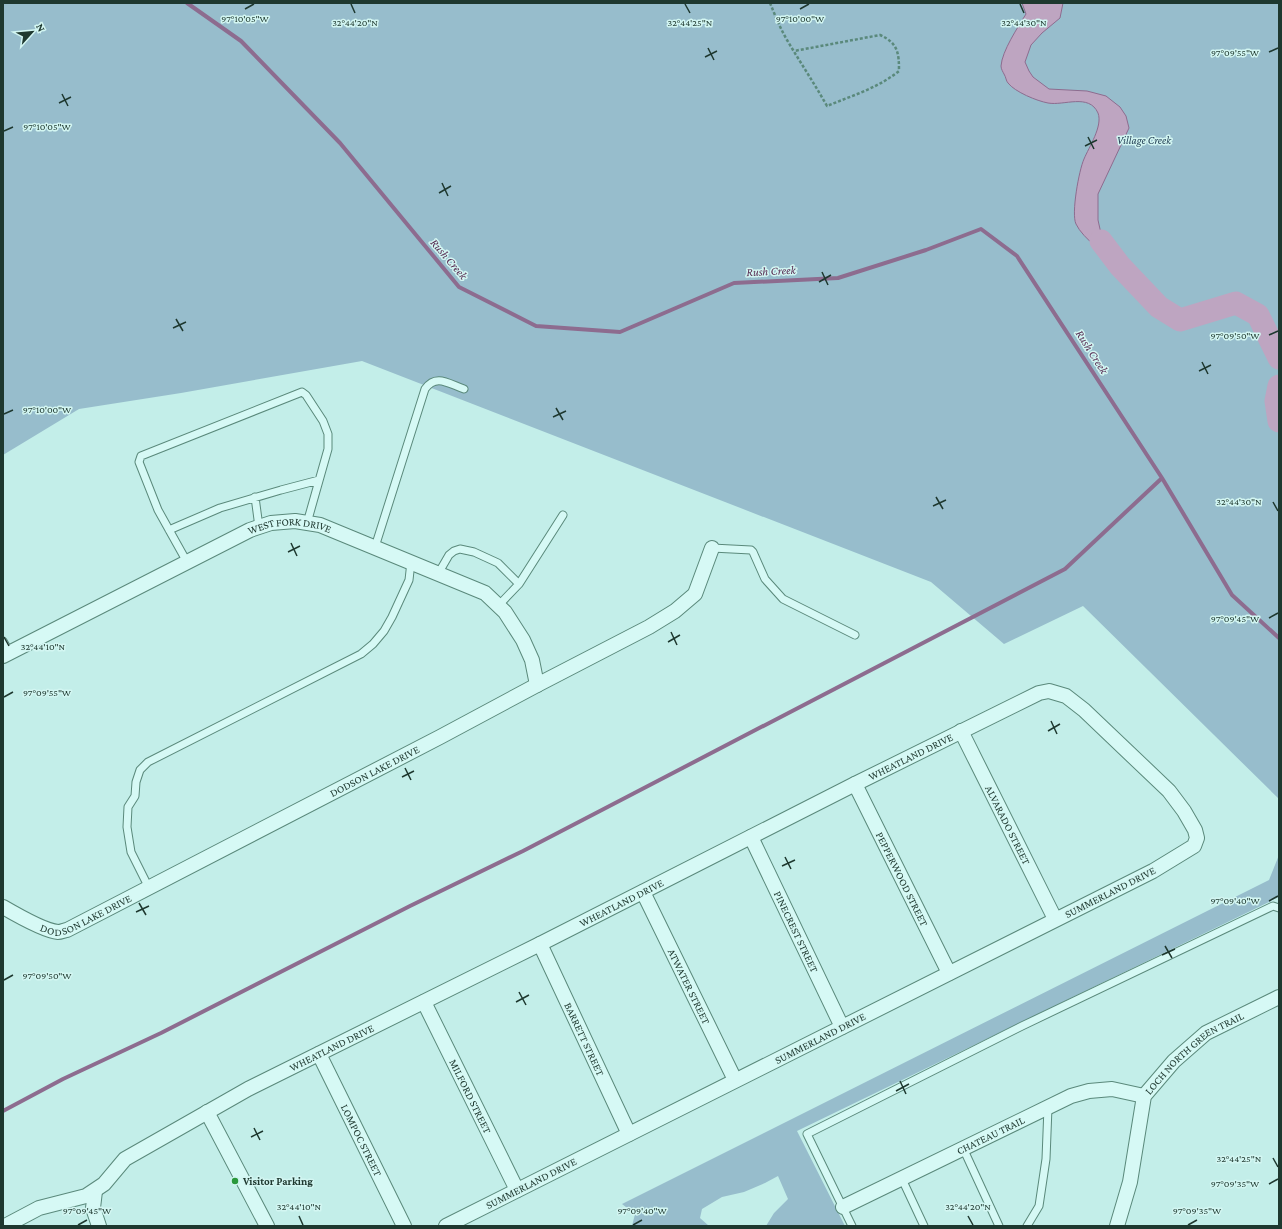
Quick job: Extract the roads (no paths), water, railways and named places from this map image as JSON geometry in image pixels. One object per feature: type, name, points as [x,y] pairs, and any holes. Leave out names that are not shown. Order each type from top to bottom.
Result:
[{"type":"street","name":"WEST FORK DRIVE","points":[[5,650],[250,530],[271,523],[295,521],[320,525],[485,593],[505,612],[523,640],[532,660],[536,685]]},
{"type":"street","name":"DODSON LAKE DRIVE","points":[[3,907],[16,915],[58,932],[67,930],[649,627],[675,611],[695,594],[712,548]]},
{"type":"street","name":"WHEATLAND DRIVE","points":[[5,1226],[39,1208],[86,1196],[104,1184],[125,1160],[248,1089],[1039,693],[1053,692],[1066,696],[1084,710],[1169,791],[1184,811],[1195,830],[1197,838],[1194,846]]},
{"type":"street","name":"ALVARADO STREET","points":[[961,731],[1055,919]]},
{"type":"street","name":"PEPPERWOOD STREET","points":[[855,784],[949,973]]},
{"type":"street","name":"PINECREST STREET","points":[[751,836],[842,1027]]},
{"type":"street","name":"SUMMERLAND DRIVE","points":[[446,1226],[1153,871],[1194,846]]},
{"type":"street","name":"ATWATER STREET","points":[[643,892],[735,1080]]},
{"type":"street","name":"BARRETT STREET","points":[[540,944],[629,1134]]},
{"type":"street","name":"LOCH NORTH GREEN TRAIL","points":[[1117,1226],[1130,1182],[1144,1096],[1174,1061],[1206,1033],[1279,997]]},
{"type":"street","name":"MILFORD STREET","points":[[424,1002],[517,1190]]},
{"type":"street","name":"LOMPOC STREET","points":[[319,1054],[404,1226]]},
{"type":"street","name":"CHATEAU TRAIL","points":[[843,1207],[1071,1096],[1089,1091],[1112,1089],[1144,1096]]},
{"type":"street","points":[[207,1112],[267,1226]]},
{"type":"street","points":[[95,1191],[94,1208],[99,1226]]},
{"type":"lane","points":[[375,547],[425,389],[430,382],[438,380],[464,389]]},
{"type":"lane","points":[[187,562],[158,510],[139,462],[141,456],[302,392],[306,395],[323,421],[328,434],[328,449],[308,523]]},
{"type":"lane","points":[[169,530],[220,508],[319,480]]},
{"type":"lane","points":[[256,497],[259,527]]},
{"type":"lane","points":[[498,606],[519,584],[563,515]]},
{"type":"lane","points":[[712,548],[751,550],[765,579],[783,599],[855,635]]},
{"type":"lane","points":[[438,574],[449,555],[460,549],[474,552],[498,563],[519,584]]},
{"type":"lane","points":[[149,888],[131,852],[127,827],[128,807],[135,796],[136,782],[140,770],[148,762],[361,654],[373,644],[384,631],[392,617],[409,580],[411,562]]},
{"type":"lane","points":[[852,1226],[808,1134],[1022,1026],[1273,906],[1279,908]]},
{"type":"lane","points":[[1028,1226],[1039,1206],[1046,1159],[1048,1107]]},
{"type":"lane","points":[[963,1148],[999,1226]]},
{"type":"lane","points":[[902,1179],[924,1226]]},
{"type":"waterway","name":"Rush Creek","points":[[187,3],[241,41],[340,143],[459,287],[536,326],[620,332],[734,283],[838,278],[926,250],[981,229],[1017,256],[1162,478],[1232,595],[1279,638]]},
{"type":"waterway","name":"Village Creek","points":[[1101,241],[1120,266],[1159,307],[1180,320],[1236,303],[1258,315],[1279,358]]},
{"type":"waterway","name":"Village Creek","points":[[1279,386],[1276,401],[1279,421]]},
{"type":"waterway","points":[[3,1111],[63,1079],[161,1033],[410,906],[523,851],[1065,569],[1162,478]]},
{"type":"place","name":"Visitor Parking","points":[[235,1181]]}]
